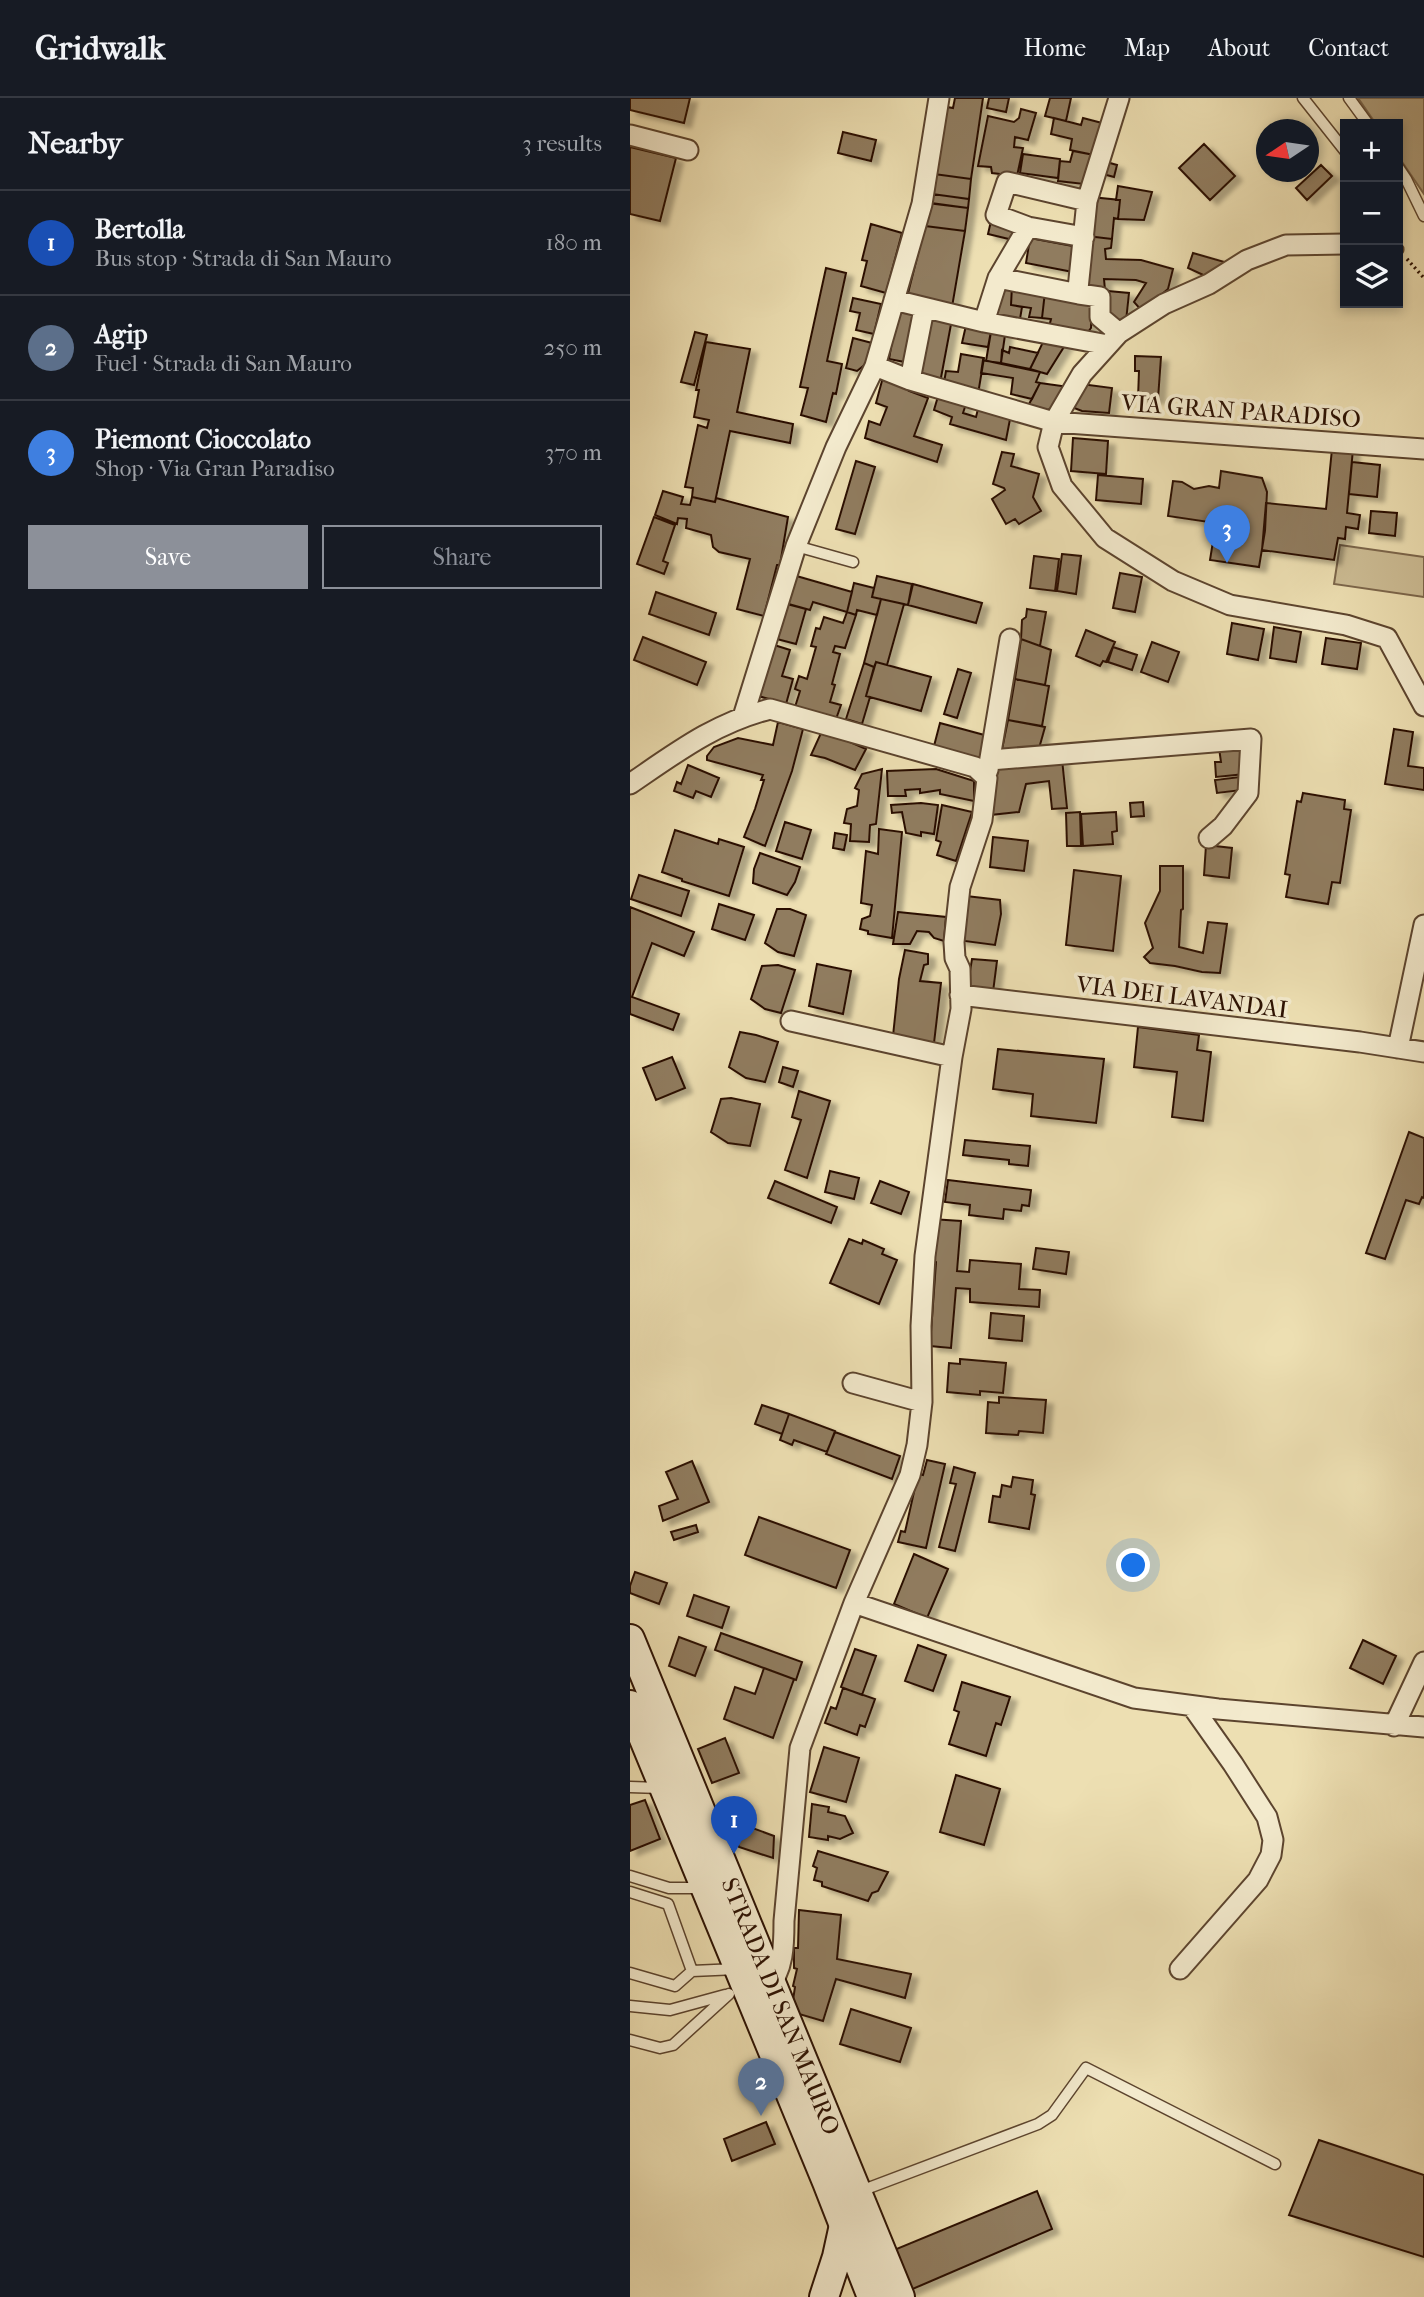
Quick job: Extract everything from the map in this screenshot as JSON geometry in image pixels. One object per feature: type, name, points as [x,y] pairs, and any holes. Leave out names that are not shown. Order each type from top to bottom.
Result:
[{"type":"main road","name":"STRADA DI SAN MAURO","points":[[630,1639],[747,1988]]},
{"type":"main road","name":"STRADA DI SAN MAURO","points":[[630,1705],[747,1988],[846,2206],[900,2297]]},
{"type":"main road","name":"STRADA DI SAN MAURO","points":[[846,2206],[872,2297]]},
{"type":"main road","points":[[824,2297],[837,2257],[846,2206]]},
{"type":"street","points":[[743,717],[796,546],[836,447],[875,366],[922,204],[939,98]]},
{"type":"street","points":[[1079,294],[1087,201],[1119,98]]},
{"type":"street","points":[[630,135],[688,150]]},
{"type":"street","points":[[1083,237],[1028,227],[996,215],[1007,182],[1087,201]]},
{"type":"street","points":[[984,322],[998,278],[1028,227]]},
{"type":"street","points":[[1340,244],[1286,245],[1247,260],[1209,284],[1164,304],[1114,339],[1082,374],[1054,422],[1048,447],[1062,485],[1105,538],[1172,581],[1230,605],[1346,625],[1387,638],[1424,706]]},
{"type":"street","points":[[998,278],[1100,297],[1100,317],[1114,339]]},
{"type":"street","points":[[894,300],[984,322],[1114,339]]},
{"type":"street","points":[[910,380],[924,309]]},
{"type":"street","name":"VIA GRAN PARADISO","points":[[875,366],[910,380],[1054,422],[1424,449]]},
{"type":"street","points":[[747,1988],[784,1949],[784,1921],[800,1748],[853,1603],[910,1475],[917,1445],[922,1402],[921,1326],[925,1256],[961,1009],[960,969],[955,957],[954,942],[960,887],[982,820],[1010,639]]},
{"type":"street","points":[[630,784],[700,736],[743,717],[770,709],[975,768],[988,769],[1251,739],[1248,793],[1223,826],[1209,838]]},
{"type":"street","points":[[1398,1048],[1424,925]]},
{"type":"street","name":"VIA DEI LAVANDAI","points":[[960,996],[1424,1052]]},
{"type":"street","points":[[791,1021],[952,1057]]},
{"type":"street","points":[[853,1383],[922,1402]]},
{"type":"street","points":[[853,1603],[1134,1698],[1192,1706],[1424,1727]]},
{"type":"street","points":[[1394,1726],[1424,1662]]},
{"type":"street","points":[[1180,1969],[1258,1880],[1271,1855],[1273,1840],[1267,1817],[1192,1706]]},
{"type":"lane","points":[[1303,98],[1340,144]]},
{"type":"lane","points":[[1349,98],[1364,119]]},
{"type":"lane","points":[[1403,174],[1424,216]]},
{"type":"lane","points":[[796,546],[853,562]]},
{"type":"lane","points":[[630,1787],[664,1788]]},
{"type":"lane","points":[[630,1876],[669,1888],[705,1888]]},
{"type":"lane","points":[[630,1892],[668,1904],[692,1971]]},
{"type":"lane","points":[[692,1971],[747,1988]]},
{"type":"lane","points":[[630,1973],[675,1986],[692,1971]]},
{"type":"lane","points":[[630,2006],[670,2010],[747,1988]]},
{"type":"lane","name":"STRADA DI SAN MAURO","points":[[630,2040],[660,2048],[673,2045],[747,1988]]},
{"type":"lane","points":[[846,2206],[1038,2124],[1052,2115],[1086,2068],[1275,2164]]},
{"type":"path","points":[[1403,255],[1424,278]]},
{"type":"shaded area","points":[[1358,98],[1424,98],[1424,194],[1403,163],[1403,119],[1373,119]]},
{"type":"shaded area","points":[[1340,545],[1424,557],[1424,597],[1334,584]]},
{"type":"building","points":[[630,98],[690,98],[684,123],[630,110]]},
{"type":"building","points":[[955,98],[983,98],[971,179],[934,174],[947,107],[953,108]]},
{"type":"building","points":[[989,98],[1009,98],[1006,112],[987,108]]},
{"type":"building","points":[[1050,98],[1071,98],[1066,121],[1045,116]]},
{"type":"building","points":[[1021,109],[1036,113],[1028,140],[1015,137],[1014,147],[1023,148],[1017,176],[992,173],[991,167],[978,166],[988,116],[1014,122],[1019,118]]},
{"type":"building","points":[[1054,118],[1081,125],[1083,118],[1102,123],[1094,155],[1070,150],[1072,139],[1051,134]]},
{"type":"building","points":[[843,132],[876,140],[871,161],[838,153]]},
{"type":"building","points":[[1204,144],[1235,176],[1210,200],[1179,168]]},
{"type":"building","points":[[630,147],[676,158],[660,221],[630,214]]},
{"type":"building","points":[[1073,151],[1094,155],[1084,184],[1058,181],[1060,161],[1070,162]]},
{"type":"building","points":[[1023,154],[1060,159],[1058,178],[1020,173]]},
{"type":"building","points":[[1103,161],[1117,165],[1114,177],[1099,173]]},
{"type":"building","points":[[1321,165],[1332,176],[1307,200],[1296,188],[1303,182],[1319,182]]},
{"type":"building","points":[[934,174],[971,179],[969,199],[932,194]]},
{"type":"building","points":[[1118,186],[1152,192],[1144,220],[1118,219]]},
{"type":"building","points":[[932,194],[969,199],[968,208],[931,203]]},
{"type":"building","points":[[1091,197],[1120,200],[1118,219],[1114,218],[1112,239],[1087,236]]},
{"type":"building","points":[[927,203],[968,208],[965,231],[925,226]]},
{"type":"building","points":[[991,221],[1018,226],[1013,240],[988,234]]},
{"type":"building","points":[[871,224],[902,233],[886,293],[861,286],[867,261],[862,260]]},
{"type":"building","points":[[925,226],[965,231],[952,307],[906,301]]},
{"type":"building","points":[[1087,236],[1112,239],[1111,248],[1105,249],[1106,259],[1141,260],[1173,269],[1168,289],[1142,311],[1134,302],[1146,283],[1104,279],[1105,290],[1083,290]]},
{"type":"building","points":[[1030,238],[1078,247],[1073,272],[1026,263]]},
{"type":"building","points":[[1193,253],[1235,265],[1212,279],[1188,268]]},
{"type":"building","points":[[826,268],[846,273],[827,361],[842,364],[836,394],[833,393],[826,422],[801,415],[808,388],[800,387]]},
{"type":"building","points":[[999,284],[1012,286],[1011,305],[1022,307],[1019,325],[993,318]]},
{"type":"building","points":[[1012,286],[1045,292],[1042,318],[1029,317],[1031,308],[1011,305]]},
{"type":"building","points":[[1108,291],[1129,293],[1126,321],[1105,319]]},
{"type":"building","points":[[1045,292],[1092,302],[1091,328],[1087,333],[1048,331],[1051,319],[1042,318]]},
{"type":"building","points":[[853,298],[881,304],[874,334],[856,330],[860,313],[850,311]]},
{"type":"building","points":[[898,306],[918,315],[910,363],[889,359]]},
{"type":"building","points":[[928,315],[952,319],[940,383],[916,379]]},
{"type":"building","points":[[967,321],[992,326],[988,347],[962,343]]},
{"type":"building","points":[[992,326],[1006,328],[1001,363],[986,361]]},
{"type":"building","points":[[695,332],[707,335],[694,385],[681,382]]},
{"type":"building","points":[[853,338],[872,343],[867,363],[857,371],[846,368]]},
{"type":"building","points":[[1044,340],[1067,342],[1047,374],[1030,369]]},
{"type":"building","points":[[706,342],[750,349],[737,412],[793,424],[790,443],[730,431],[715,502],[692,497],[693,488],[685,487],[698,425],[707,428],[709,420],[694,417],[699,390],[696,390]]},
{"type":"building","points":[[1010,347],[1038,353],[1030,369],[1001,363],[1002,350],[1009,353]]},
{"type":"building","points":[[961,354],[984,358],[978,394],[943,388],[946,371],[958,372]]},
{"type":"building","points":[[1135,356],[1161,357],[1158,399],[1138,398],[1139,371],[1135,371]]},
{"type":"building","points":[[983,360],[1040,372],[1036,382],[1040,383],[1032,399],[1011,394],[1013,378],[981,373]]},
{"type":"building","points":[[883,377],[911,386],[909,391],[928,398],[914,436],[942,445],[937,462],[865,438],[869,421],[880,425],[887,407],[876,403]]},
{"type":"building","points":[[1040,383],[1069,387],[1053,419],[1026,410]]},
{"type":"building","points":[[1081,384],[1112,388],[1109,413],[1082,411],[1069,406]]},
{"type":"building","points":[[939,393],[967,401],[963,413],[976,417],[979,405],[1011,414],[1006,440],[950,424],[952,417],[934,410]]},
{"type":"building","points":[[1073,438],[1108,441],[1106,474],[1071,471]]},
{"type":"building","points":[[1332,449],[1353,449],[1347,513],[1360,515],[1358,529],[1346,527],[1345,539],[1338,538],[1334,560],[1262,550],[1266,503],[1326,509]]},
{"type":"building","points":[[1002,452],[1014,454],[1011,466],[1039,474],[1033,497],[1041,511],[1019,524],[1015,519],[1006,524],[992,499],[1005,490],[993,484]]},
{"type":"building","points":[[856,461],[875,467],[855,534],[836,529]]},
{"type":"building","points":[[1352,462],[1380,465],[1377,497],[1349,494]]},
{"type":"building","points":[[1221,471],[1262,478],[1267,492],[1265,531],[1259,567],[1210,560],[1216,523],[1168,516],[1173,481],[1182,482],[1194,489],[1209,486],[1219,488]]},
{"type":"building","points":[[1098,475],[1143,479],[1141,504],[1096,500]]},
{"type":"building","points":[[663,491],[683,497],[681,504],[690,505],[692,497],[715,502],[716,498],[788,517],[780,565],[777,565],[764,616],[737,609],[750,559],[719,552],[713,547],[711,535],[686,528],[687,519],[678,518],[677,524],[655,515]]},
{"type":"building","points":[[1371,511],[1397,513],[1395,536],[1369,533]]},
{"type":"building","points":[[654,517],[675,525],[663,561],[668,563],[664,574],[637,564]]},
{"type":"building","points":[[1062,554],[1081,556],[1076,594],[1057,591]]},
{"type":"building","points":[[1034,556],[1059,559],[1055,591],[1030,588]]},
{"type":"building","points":[[1120,573],[1142,577],[1135,612],[1113,608]]},
{"type":"building","points":[[793,575],[852,592],[847,612],[813,602],[810,610],[785,603]]},
{"type":"building","points":[[877,576],[912,584],[908,605],[872,597]]},
{"type":"building","points":[[854,583],[874,588],[872,597],[881,599],[877,615],[857,610],[856,615],[847,612]]},
{"type":"building","points":[[913,584],[982,603],[976,623],[908,605]]},
{"type":"building","points":[[656,592],[716,613],[709,635],[649,614]]},
{"type":"building","points":[[881,599],[904,604],[887,665],[876,662],[874,667],[864,663]]},
{"type":"building","points":[[783,603],[806,609],[796,644],[773,638]]},
{"type":"building","points":[[1027,609],[1046,612],[1040,646],[1021,639],[1022,620],[1026,617]]},
{"type":"building","points":[[847,612],[856,615],[845,648],[835,646],[833,652],[840,654],[830,702],[841,705],[836,719],[795,707],[800,691],[795,689],[799,676],[807,679],[816,647],[811,646],[816,628],[820,629],[824,617],[843,623]]},
{"type":"building","points":[[1232,623],[1264,629],[1258,660],[1227,654]]},
{"type":"building","points":[[1274,627],[1301,632],[1296,662],[1270,658]]},
{"type":"building","points":[[1086,630],[1115,642],[1106,662],[1103,661],[1100,666],[1076,656]]},
{"type":"building","points":[[643,637],[706,662],[697,685],[634,660]]},
{"type":"building","points":[[1326,638],[1361,643],[1357,669],[1322,664]]},
{"type":"building","points":[[1021,639],[1051,650],[1045,685],[1015,679]]},
{"type":"building","points":[[1152,642],[1179,652],[1168,682],[1141,672]]},
{"type":"building","points":[[771,644],[790,650],[782,676],[793,679],[786,704],[755,695]]},
{"type":"building","points":[[1113,647],[1137,655],[1132,670],[1108,662]]},
{"type":"building","points":[[876,662],[931,677],[921,711],[866,696]]},
{"type":"building","points":[[864,663],[874,667],[866,696],[870,697],[862,724],[846,719]]},
{"type":"building","points":[[958,669],[971,673],[957,718],[944,714]]},
{"type":"building","points":[[1015,679],[1049,686],[1042,726],[1008,720]]},
{"type":"building","points":[[1008,720],[1045,727],[1038,752],[1001,754]]},
{"type":"building","points":[[778,722],[803,729],[792,771],[765,846],[744,837],[764,780],[761,780],[763,775],[707,760],[707,756],[714,747],[738,738],[773,745]]},
{"type":"building","points":[[940,723],[988,736],[981,759],[934,746]]},
{"type":"building","points":[[1394,729],[1413,732],[1408,766],[1424,768],[1424,790],[1385,784]]},
{"type":"building","points":[[821,733],[834,735],[866,749],[855,770],[811,755]]},
{"type":"building","points":[[1242,746],[1245,774],[1216,777],[1215,762],[1221,762],[1219,748]]},
{"type":"building","points":[[1062,759],[1067,808],[1052,809],[1049,781],[1026,784],[1019,812],[990,815],[997,765]]},
{"type":"building","points":[[688,765],[719,778],[711,797],[696,791],[693,798],[674,791],[677,782],[681,784]]},
{"type":"building","points":[[882,769],[876,824],[870,825],[869,842],[850,841],[851,824],[844,823],[847,809],[857,806],[859,790],[855,788],[862,774]]},
{"type":"building","points":[[936,769],[974,781],[974,801],[940,794],[940,790],[920,793],[920,789],[905,790],[906,796],[888,796],[887,771]]},
{"type":"building","points":[[1240,777],[1242,790],[1217,793],[1215,780]]},
{"type":"building","points":[[1303,793],[1345,800],[1344,809],[1351,810],[1340,883],[1332,882],[1328,904],[1286,897],[1290,875],[1285,874],[1297,801],[1301,802]]},
{"type":"building","points":[[1143,802],[1144,816],[1131,817],[1130,803]]},
{"type":"building","points":[[891,805],[938,805],[934,834],[921,832],[921,836],[906,833],[902,812],[892,813]]},
{"type":"building","points":[[942,805],[972,812],[956,861],[937,855],[941,842],[936,840]]},
{"type":"building","points":[[1080,812],[1081,846],[1067,846],[1066,813]]},
{"type":"building","points":[[1116,812],[1117,831],[1112,832],[1113,844],[1083,846],[1081,814]]},
{"type":"building","points":[[785,822],[811,830],[802,859],[776,851]]},
{"type":"building","points":[[879,829],[902,832],[892,938],[868,934],[868,931],[860,929],[862,919],[870,916],[872,905],[861,903],[866,851],[878,854]]},
{"type":"building","points":[[675,830],[718,844],[719,839],[744,847],[729,896],[662,872]]},
{"type":"building","points":[[835,833],[847,835],[844,850],[833,848]]},
{"type":"building","points":[[993,837],[1028,841],[1024,871],[990,867]]},
{"type":"building","points":[[1206,845],[1232,848],[1229,878],[1204,875]]},
{"type":"building","points":[[760,853],[800,867],[787,895],[753,883],[754,869]]},
{"type":"building","points":[[1160,866],[1183,866],[1183,909],[1179,947],[1203,953],[1208,922],[1227,924],[1220,973],[1150,963],[1144,957],[1153,948],[1145,923],[1160,891]]},
{"type":"building","points":[[1074,870],[1121,876],[1113,951],[1066,945]]},
{"type":"building","points":[[639,875],[689,891],[681,916],[631,899]]},
{"type":"building","points":[[966,896],[1000,900],[1001,914],[995,945],[957,940]]},
{"type":"building","points":[[719,904],[754,915],[745,940],[712,929]]},
{"type":"building","points":[[630,907],[694,932],[684,956],[652,943],[632,997],[679,1014],[673,1030],[630,1014]]},
{"type":"building","points":[[777,909],[790,909],[806,915],[794,956],[778,952],[765,943]]},
{"type":"building","points":[[898,912],[946,917],[944,941],[934,938],[929,932],[917,931],[910,944],[893,944]]},
{"type":"building","points":[[905,950],[928,954],[928,964],[924,965],[920,981],[941,983],[934,1043],[893,1036]]},
{"type":"building","points":[[972,959],[997,961],[993,992],[967,989]]},
{"type":"building","points":[[817,964],[851,971],[843,1014],[809,1006]]},
{"type":"building","points":[[778,965],[795,970],[781,1013],[765,1009],[751,999],[762,966]]},
{"type":"building","points":[[1138,1027],[1199,1035],[1197,1050],[1211,1052],[1203,1121],[1172,1117],[1177,1072],[1134,1067]]},
{"type":"building","points":[[740,1032],[778,1042],[765,1082],[746,1078],[729,1067]]},
{"type":"building","points":[[998,1049],[1104,1059],[1096,1123],[1031,1116],[1033,1094],[993,1089]]},
{"type":"building","points":[[672,1057],[685,1088],[656,1100],[643,1068]]},
{"type":"building","points":[[783,1067],[798,1071],[793,1087],[779,1082]]},
{"type":"building","points":[[799,1091],[830,1101],[807,1178],[785,1170],[801,1120],[792,1117]]},
{"type":"building","points":[[731,1098],[760,1104],[750,1146],[728,1143],[711,1132],[721,1099]]},
{"type":"building","points":[[1409,1132],[1424,1138],[1424,1198],[1422,1197],[1419,1204],[1406,1200],[1385,1259],[1366,1253]]},
{"type":"building","points":[[965,1140],[1030,1146],[1028,1166],[1009,1164],[1009,1160],[963,1155]]},
{"type":"building","points":[[830,1171],[859,1178],[854,1199],[825,1192]]},
{"type":"building","points":[[948,1180],[1031,1190],[1029,1206],[1022,1205],[1021,1211],[1004,1209],[1003,1219],[969,1215],[970,1205],[945,1202]]},
{"type":"building","points":[[775,1181],[837,1207],[831,1223],[768,1198]]},
{"type":"building","points":[[880,1181],[909,1192],[901,1214],[871,1203]]},
{"type":"building","points":[[931,1219],[961,1221],[957,1271],[969,1272],[970,1260],[1021,1264],[1019,1289],[1040,1290],[1039,1307],[970,1302],[970,1289],[956,1288],[951,1348],[930,1346],[936,1262],[928,1261]]},
{"type":"building","points":[[849,1239],[862,1244],[863,1240],[884,1249],[882,1254],[897,1260],[879,1304],[830,1283]]},
{"type":"building","points":[[1036,1248],[1069,1252],[1066,1274],[1033,1269]]},
{"type":"building","points":[[991,1313],[1024,1316],[1022,1341],[989,1338]]},
{"type":"building","points":[[960,1359],[1006,1363],[1003,1393],[980,1391],[980,1395],[947,1392],[949,1363],[960,1364]]},
{"type":"building","points":[[999,1397],[1046,1400],[1043,1433],[986,1433],[988,1402],[999,1403]]},
{"type":"building","points":[[762,1405],[789,1414],[782,1434],[755,1424]]},
{"type":"building","points":[[789,1414],[835,1431],[827,1452],[794,1440],[792,1445],[780,1440]]},
{"type":"building","points":[[835,1432],[900,1456],[892,1479],[826,1454]]},
{"type":"building","points":[[927,1460],[945,1464],[926,1548],[898,1542],[901,1531],[905,1532],[918,1474],[923,1475]]},
{"type":"building","points":[[692,1461],[709,1502],[663,1521],[659,1506],[678,1499],[666,1472]]},
{"type":"building","points":[[954,1467],[975,1473],[955,1551],[939,1547],[956,1484],[950,1483]]},
{"type":"building","points":[[1013,1477],[1033,1480],[1031,1494],[1035,1495],[1029,1529],[989,1522],[993,1496],[1000,1497],[1002,1485],[1011,1487]]},
{"type":"building","points":[[759,1517],[850,1550],[836,1588],[745,1555]]},
{"type":"building","points":[[696,1525],[698,1532],[674,1540],[671,1532]]},
{"type":"building","points":[[914,1554],[948,1569],[927,1618],[894,1604]]},
{"type":"building","points":[[635,1572],[667,1583],[659,1604],[630,1593]]},
{"type":"building","points":[[694,1595],[729,1607],[722,1628],[687,1616]]},
{"type":"building","points":[[721,1633],[802,1662],[796,1680],[715,1650]]},
{"type":"building","points":[[679,1637],[706,1647],[695,1676],[669,1666]]},
{"type":"building","points":[[1363,1640],[1396,1656],[1383,1684],[1350,1668]]},
{"type":"building","points":[[918,1645],[946,1655],[933,1691],[905,1681]]},
{"type":"building","points":[[855,1649],[876,1656],[862,1695],[841,1687]]},
{"type":"building","points":[[764,1668],[794,1679],[773,1738],[724,1719],[735,1687],[755,1694]]},
{"type":"building","points":[[962,1682],[1010,1697],[1001,1725],[996,1723],[986,1756],[949,1744],[959,1712],[954,1710]]},
{"type":"building","points":[[843,1688],[875,1699],[865,1727],[860,1725],[857,1735],[825,1723],[831,1707],[836,1709]]},
{"type":"building","points":[[725,1738],[739,1773],[712,1783],[698,1749]]},
{"type":"building","points":[[824,1747],[859,1758],[846,1802],[810,1792]]},
{"type":"building","points":[[956,1775],[1000,1789],[984,1845],[940,1832]]},
{"type":"building","points":[[645,1800],[660,1839],[630,1851],[630,1805]]},
{"type":"building","points":[[812,1804],[829,1807],[828,1812],[845,1816],[853,1833],[840,1839],[828,1836],[828,1840],[809,1837]]},
{"type":"building","points":[[728,1819],[774,1836],[773,1858],[739,1847]]},
{"type":"building","points":[[818,1851],[888,1872],[878,1891],[872,1893],[868,1901],[822,1886],[822,1882],[814,1880],[817,1868],[813,1866]]},
{"type":"building","points":[[799,1910],[841,1915],[837,1959],[911,1974],[905,1998],[836,1979],[823,2021],[799,2014],[793,2000],[793,1986],[797,1969],[794,1968],[794,1948],[798,1948]]},
{"type":"building","points":[[851,2009],[911,2028],[900,2062],[840,2044]]},
{"type":"building","points":[[766,2122],[775,2144],[732,2161],[724,2139]]},
{"type":"building","points":[[1319,2140],[1424,2175],[1424,2257],[1289,2215]]},
{"type":"building","points":[[1037,2191],[1052,2229],[908,2291],[894,2250]]},
{"type":"place","name":"Piemont Cioccolato","points":[[1227,563]]},
{"type":"place","name":"Bertolla","points":[[734,1854]]},
{"type":"place","name":"Agip","points":[[761,2116]]}]
